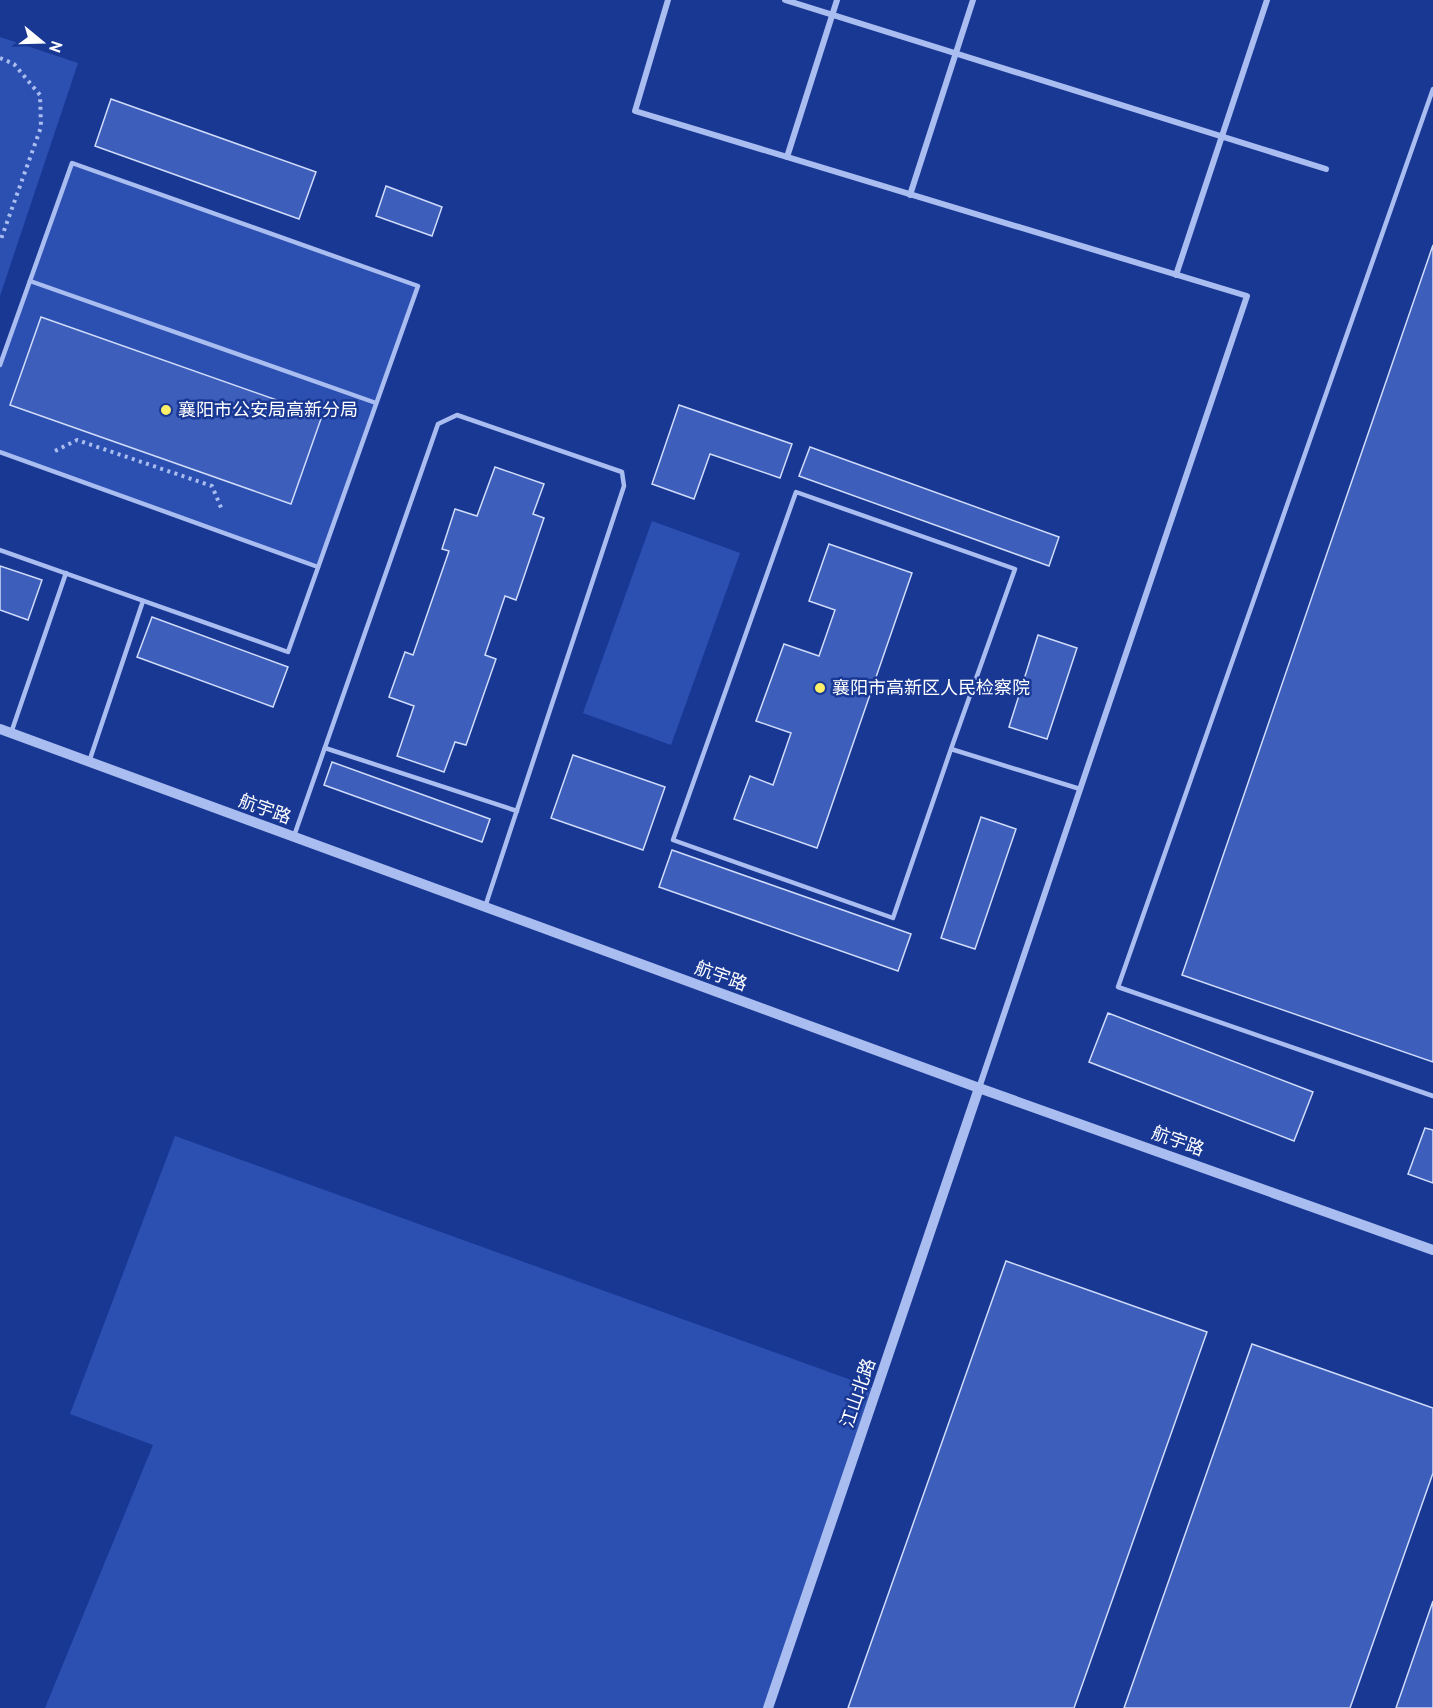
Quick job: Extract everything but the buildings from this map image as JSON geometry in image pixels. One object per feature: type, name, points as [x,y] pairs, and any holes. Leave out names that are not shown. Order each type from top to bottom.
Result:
[{"type":"street","points":[[668,0],[635,111],[1247,297],[979,1088]]},
{"type":"street","points":[[785,0],[1326,169]]},
{"type":"street","points":[[787,157],[837,0]]},
{"type":"street","points":[[910,195],[973,0]]},
{"type":"street","points":[[1176,275],[1267,0]]},
{"type":"street","name":"航宇路","points":[[5,731],[979,1088],[1433,1250]]},
{"type":"street","name":"江山北路","points":[[768,1708],[979,1088]]},
{"type":"lane","points":[[1433,89],[1118,987],[1433,1096]]},
{"type":"lane","points":[[0,365],[72,163],[418,286],[288,652],[0,550]]},
{"type":"lane","points":[[30,281],[376,403]]},
{"type":"lane","points":[[294,837],[438,424],[457,415],[622,472],[624,486],[485,907]]},
{"type":"lane","points":[[0,452],[318,567]]},
{"type":"lane","points":[[796,492],[1015,569],[951,749],[893,918],[673,840],[796,492]]},
{"type":"lane","points":[[5,731],[66,573]]},
{"type":"lane","points":[[89,762],[143,601]]},
{"type":"lane","points":[[325,748],[517,811]]},
{"type":"lane","points":[[951,749],[1080,789]]},
{"type":"path","points":[[0,58],[14,64],[40,94],[41,127],[0,242]]},
{"type":"path","points":[[30,462],[77,440],[212,486],[232,535]]},
{"type":"shaded area","points":[[0,37],[78,63],[0,296]]},
{"type":"shaded area","points":[[72,163],[418,286],[318,567],[0,452],[0,365]]},
{"type":"shaded area","points":[[652,521],[740,553],[671,745],[583,713]]},
{"type":"shaded area","points":[[175,1136],[876,1389],[768,1708],[45,1708],[153,1445],[70,1414]]},
{"type":"place","name":"襄阳市公安局高新分局","points":[[166,410]]},
{"type":"place","name":"襄阳市高新区人民检察院","points":[[820,688]]}]
